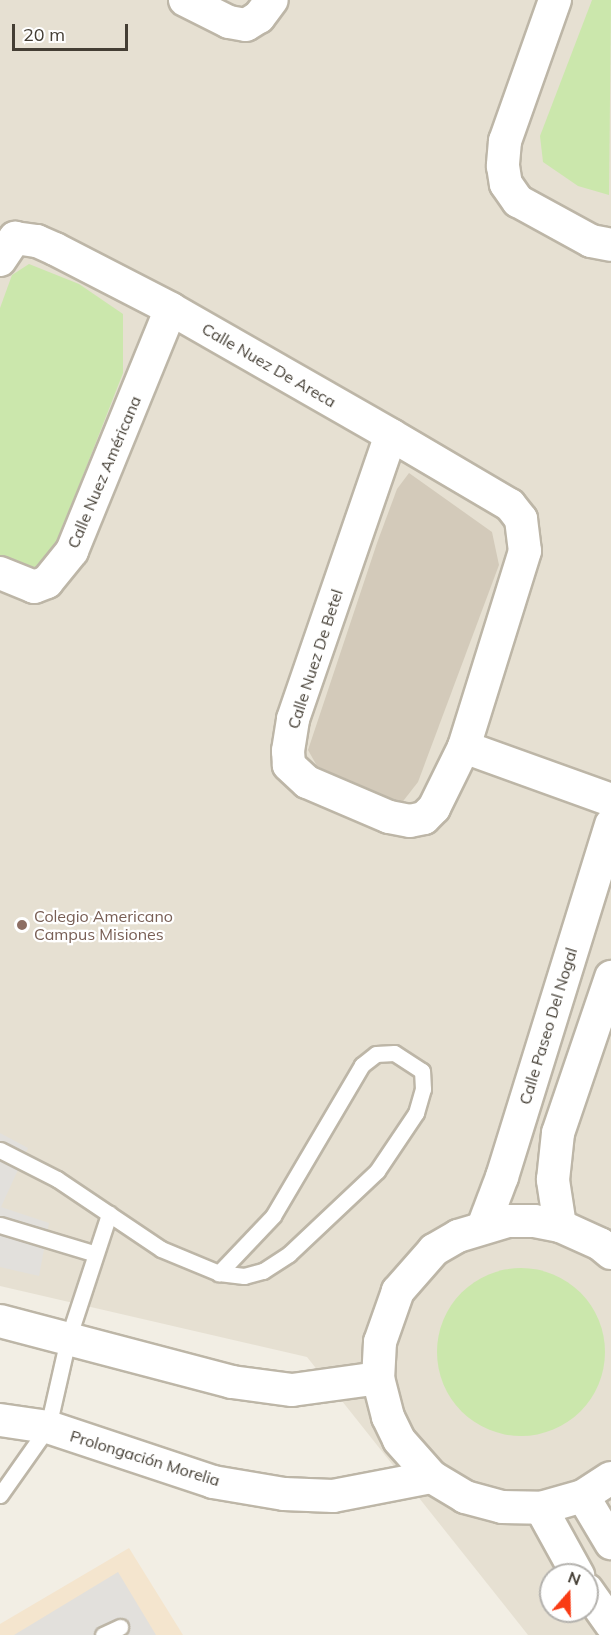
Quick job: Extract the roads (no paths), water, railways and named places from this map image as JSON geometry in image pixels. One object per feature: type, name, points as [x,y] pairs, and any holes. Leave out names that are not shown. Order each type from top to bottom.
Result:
[{"type":"street","points":[[184,0],[229,22],[246,25],[259,17],[272,0]]},
{"type":"street","points":[[555,0],[505,141],[503,166],[506,184],[518,201],[591,242],[611,245]]},
{"type":"street","name":"Calle Nuez De Areca","points":[[0,260],[7,244],[23,237],[55,249],[171,309],[510,505]]},
{"type":"street","name":"Calle Nuez Américana","points":[[0,573],[34,587],[47,582],[72,551],[171,309]]},
{"type":"street","name":"Calle Nuez De Betel","points":[[391,435],[293,719],[289,765],[307,782],[389,817],[410,821],[424,818],[434,808],[464,747],[525,551],[525,533],[510,505]]},
{"type":"street","points":[[464,747],[611,800]]},
{"type":"street","name":"Calle Paseo Del Nogal","points":[[483,1227],[502,1177],[611,824]]},
{"type":"street","points":[[560,1226],[553,1180],[558,1133],[611,977]]},
{"type":"street","points":[[611,1253],[600,1244],[560,1226],[508,1221],[483,1227],[434,1250],[398,1291],[380,1342],[378,1378],[388,1417],[399,1440],[432,1477],[465,1497],[502,1507],[541,1508],[583,1496],[611,1478]]},
{"type":"street","points":[[0,1321],[232,1382],[292,1390],[378,1378]]},
{"type":"street","name":"Prolongación Morelia","points":[[0,1420],[48,1427],[213,1482],[284,1494],[333,1496],[432,1477]]},
{"type":"street","points":[[583,1496],[611,1543]]},
{"type":"street","points":[[541,1508],[571,1563]]},
{"type":"street","points":[[599,1607],[611,1624]]},
{"type":"lane","points":[[0,1149],[57,1179],[161,1249],[219,1273],[244,1276],[262,1271],[290,1254],[337,1212],[377,1171],[416,1113],[423,1089],[422,1071],[394,1053],[376,1054],[362,1065],[273,1216],[219,1273]]},
{"type":"lane","points":[[0,1495],[48,1427],[68,1339],[93,1254],[109,1214]]},
{"type":"lane","points":[[0,1225],[93,1254]]},
{"type":"lane","points":[[103,1635],[120,1626]]},
{"type":"place","name":"Colegio Americano Campus Misiones","points":[[22,925]]}]
